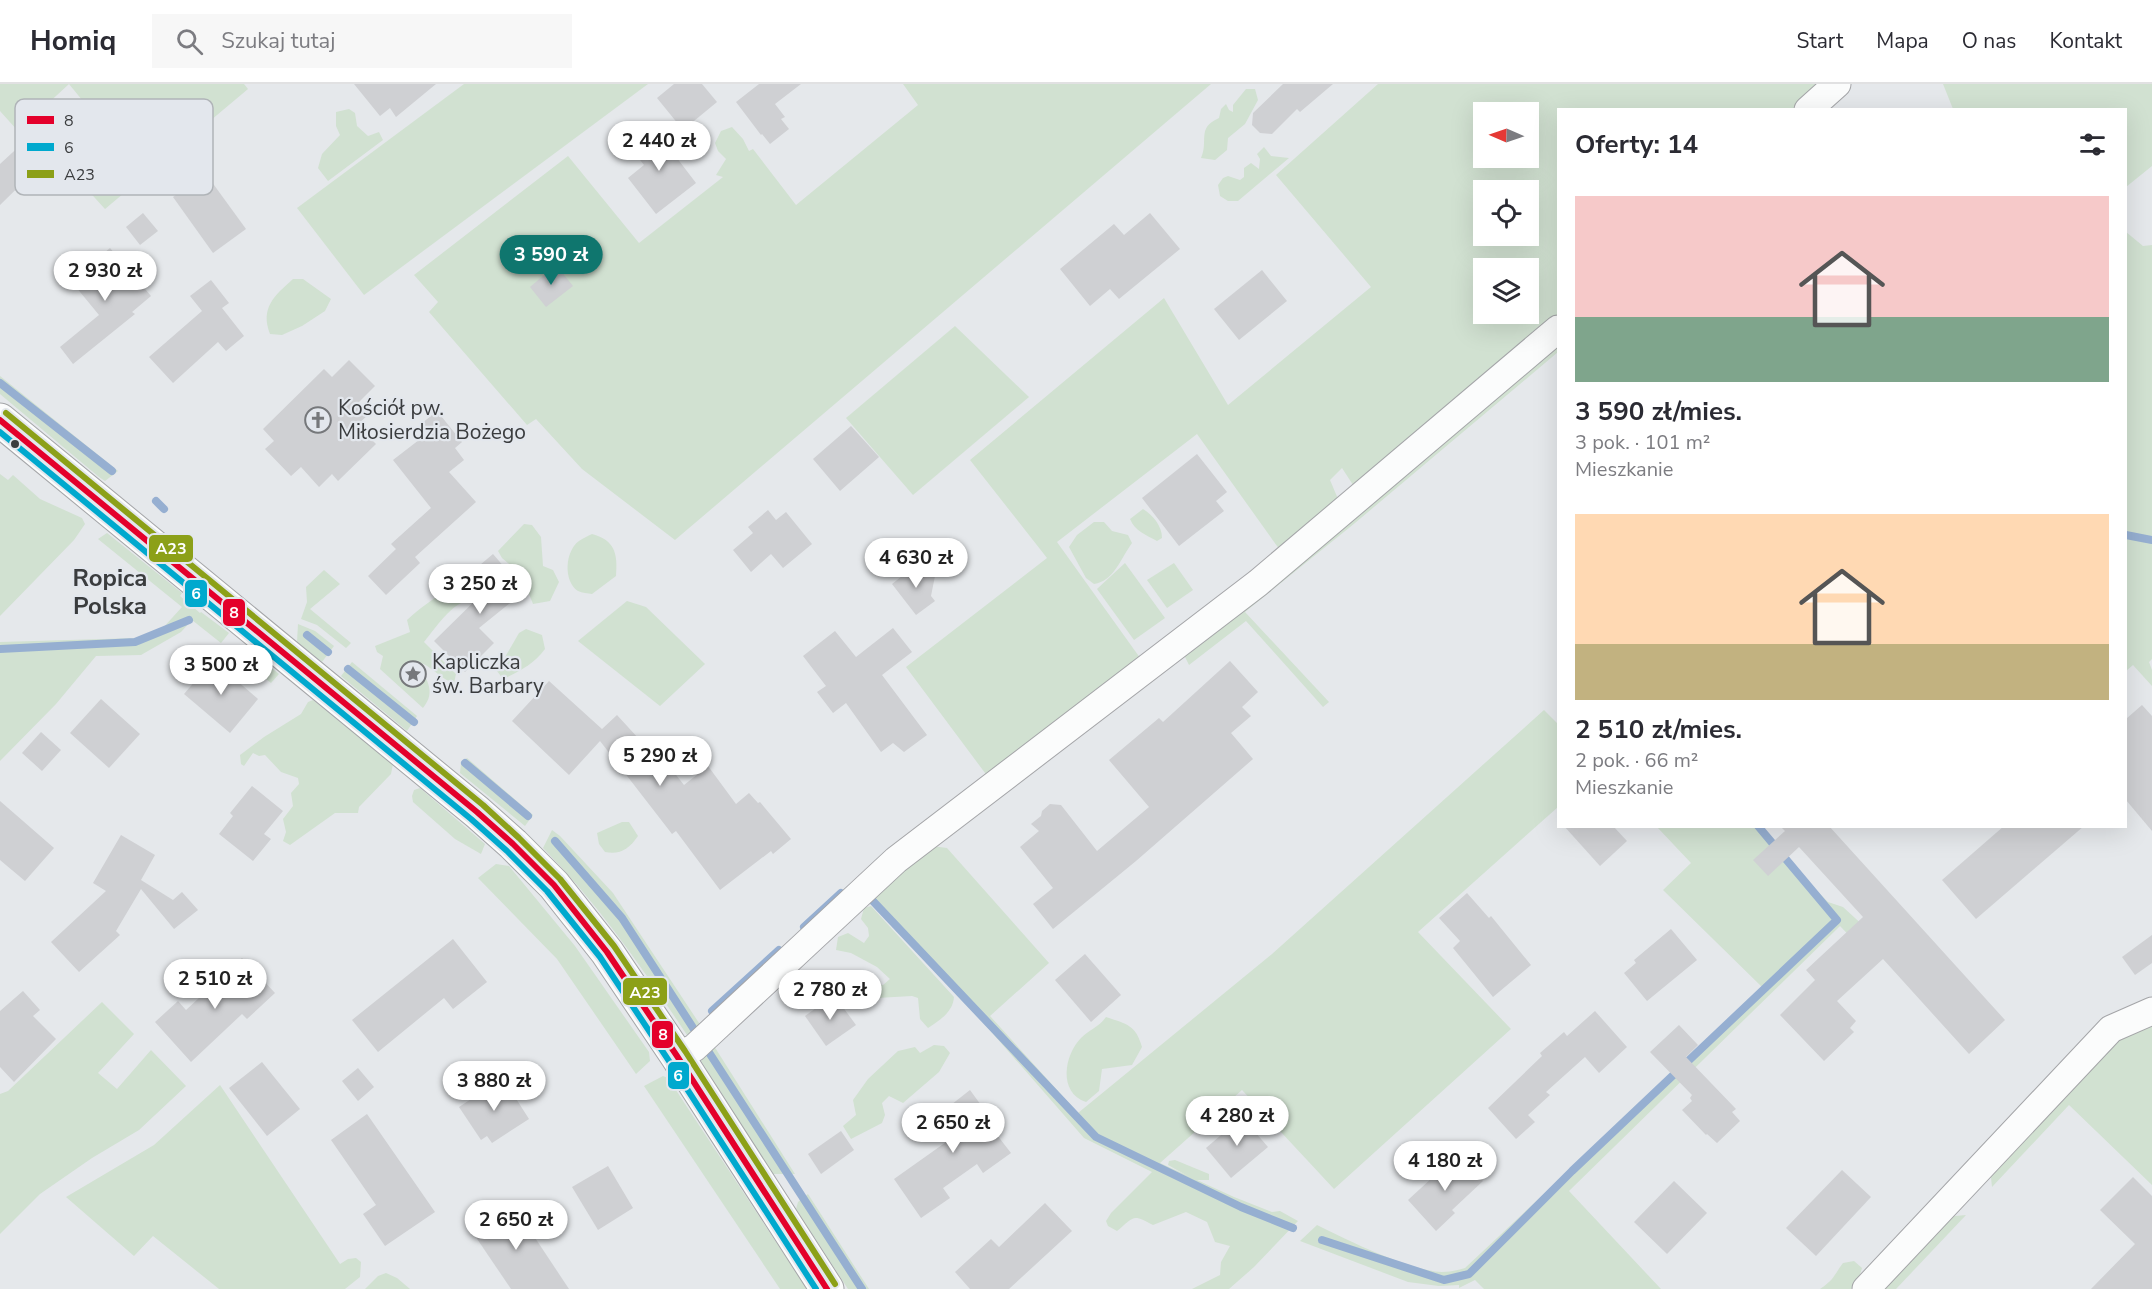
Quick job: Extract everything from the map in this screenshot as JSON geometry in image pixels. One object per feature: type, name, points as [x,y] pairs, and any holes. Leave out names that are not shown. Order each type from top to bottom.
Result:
[{"type":"main road","points":[[0,420],[513,844],[554,885],[607,952],[693,1047],[827,1289]]},
{"type":"street","points":[[1810,108],[1837,84]]},
{"type":"street","points":[[693,1047],[896,860],[1258,583],[1557,330]]},
{"type":"street","points":[[1866,1289],[2111,1029],[2152,1011]]},
{"type":"green space","points":[[0,84],[69,84],[53,99],[15,99],[15,128],[0,111]]},
{"type":"green space","points":[[69,84],[244,84],[248,89],[213,118],[213,99],[81,99]]},
{"type":"green space","points":[[464,84],[648,84],[364,295],[297,208]]},
{"type":"green space","points":[[903,84],[1211,84],[675,540],[582,469],[536,419],[527,425],[429,312],[438,302],[414,275],[568,156],[639,243],[723,177],[716,175],[726,159],[718,151],[715,143],[721,131],[732,127],[743,139],[749,151],[753,149],[796,205],[918,105]]},
{"type":"green space","points":[[1378,84],[1828,84],[1800,108],[1557,108],[1557,322],[1355,488],[1342,468],[1330,480],[1341,506],[1282,553],[1197,434],[1057,542],[1143,662],[991,781],[906,667],[1047,558],[970,460],[1164,298],[1228,405],[1371,287],[1276,175]]},
{"type":"green space","points":[[1943,84],[2152,84],[2152,166],[2127,186],[2127,108],[1953,108]]},
{"type":"green space","points":[[1246,89],[1255,89],[1258,100],[1245,124],[1228,138],[1227,150],[1215,160],[1201,158],[1205,131],[1208,126],[1219,118],[1221,109],[1226,104],[1233,112],[1233,105]]},
{"type":"green space","points":[[349,109],[355,113],[357,126],[368,136],[379,132],[383,140],[328,181],[318,168],[322,154],[340,135],[336,126],[336,112]]},
{"type":"green space","points":[[1264,147],[1271,156],[1289,158],[1238,201],[1228,201],[1220,196],[1218,185],[1223,178],[1228,176],[1240,180],[1244,177],[1244,168],[1251,163],[1259,169],[1260,159],[1257,154]]},
{"type":"green space","points":[[92,195],[122,195],[105,209]]},
{"type":"green space","points":[[2127,233],[2143,246],[2152,245],[2152,659],[2149,662],[2152,670],[2152,686],[2133,665],[2127,670]]},
{"type":"green space","points":[[293,279],[303,279],[331,299],[325,311],[302,326],[282,335],[270,334],[267,325],[268,310],[275,297]]},
{"type":"green space","points":[[955,326],[1029,397],[913,495],[846,418]]},
{"type":"green space","points":[[1557,345],[1557,353],[1355,523],[1245,612],[1329,702],[1323,707],[1246,621],[1189,665],[1182,651]]},
{"type":"green space","points":[[0,376],[118,471],[105,481],[99,477],[0,394]]},
{"type":"green space","points":[[0,474],[8,480],[13,475],[40,499],[82,518],[85,524],[74,540],[0,616]]},
{"type":"green space","points":[[1143,509],[1159,525],[1162,538],[1157,541],[1138,530],[1130,519]]},
{"type":"green space","points":[[1094,522],[1104,522],[1112,531],[1128,535],[1132,543],[1112,574],[1094,584],[1086,578],[1069,547],[1077,535]]},
{"type":"green space","points":[[524,524],[532,525],[541,537],[543,566],[553,570],[559,582],[550,601],[533,604],[526,578],[502,558],[498,551]]},
{"type":"green space","points":[[107,533],[182,593],[180,596],[200,613],[229,633],[221,643],[192,620],[181,632],[141,655],[96,656],[56,704],[0,761],[0,642],[137,638],[162,629],[182,607],[98,539]]},
{"type":"green space","points":[[592,534],[606,540],[613,549],[616,576],[592,594],[580,592],[573,586],[568,566],[574,546]]},
{"type":"green space","points":[[1125,563],[1165,618],[1134,640],[1097,589]]},
{"type":"green space","points":[[1174,563],[1193,590],[1167,608],[1147,580]]},
{"type":"green space","points":[[324,570],[340,584],[310,609],[351,643],[346,648],[317,625],[301,619],[307,602],[306,587]]},
{"type":"green space","points":[[462,579],[472,579],[481,585],[479,598],[470,599],[454,608],[441,620],[424,642],[456,674],[454,683],[417,662],[430,690],[423,708],[380,669],[383,656],[377,652],[375,646],[410,632],[407,620]]},
{"type":"green space","points":[[627,601],[646,607],[705,664],[660,706],[578,641]]},
{"type":"green space","points":[[298,624],[315,631],[334,646],[322,662],[297,642]]},
{"type":"green space","points":[[526,629],[542,635],[545,649],[526,667],[503,679],[497,671],[519,633]]},
{"type":"green space","points":[[256,655],[279,674],[271,683],[249,665]]},
{"type":"green space","points":[[352,662],[417,716],[407,731],[341,676]]},
{"type":"green space","points":[[313,700],[393,764],[391,774],[359,807],[358,813],[335,813],[290,845],[283,841],[286,832],[283,819],[293,806],[291,793],[299,784],[298,778],[281,772],[265,755],[259,756],[253,753],[244,766],[241,764],[240,755],[301,714],[308,702]]},
{"type":"green space","points":[[1544,710],[1557,723],[1557,808],[1418,932],[1511,1029],[1334,1189],[1242,1090],[1160,1163],[1234,1197],[1272,1212],[1280,1211],[1298,1221],[1254,1267],[1229,1289],[1192,1289],[1220,1275],[1221,1262],[1230,1246],[1215,1242],[1207,1222],[1186,1212],[1153,1225],[1134,1218],[1117,1231],[1108,1226],[1106,1221],[1111,1213],[1152,1172],[1084,1138],[974,1012],[866,897],[932,846],[947,848],[1049,963],[990,1016],[1078,1113],[1272,954]]},
{"type":"green space","points":[[467,758],[533,815],[525,826],[460,773],[461,763]]},
{"type":"green space","points":[[420,788],[485,844],[481,854],[455,839],[413,802],[414,790]]},
{"type":"green space","points":[[622,822],[629,822],[638,836],[624,850],[615,853],[605,852],[599,844],[597,833]]},
{"type":"green space","points":[[1658,828],[1765,828],[1763,830],[1799,873],[1828,902],[1843,907],[1867,929],[1864,951],[1840,926],[1569,1191],[1661,1289],[1484,1289],[1475,1280],[1459,1288],[1459,1285],[1439,1286],[1408,1282],[1300,1241],[1317,1225],[1379,1254],[1413,1266],[1442,1272],[1465,1268],[1763,988],[1663,890],[1691,863]]},
{"type":"green space","points":[[552,830],[613,893],[701,1026],[687,1035],[602,915],[543,848]]},
{"type":"green space","points":[[496,864],[509,866],[575,946],[649,1052],[650,1061],[636,1074],[557,959],[478,878]]},
{"type":"green space","points":[[871,906],[954,997],[948,1011],[928,1028],[920,1019],[918,998],[912,996],[877,998],[869,984],[883,985],[890,979],[877,967],[851,953],[836,950],[838,937],[848,933],[864,943],[869,936],[868,928],[861,919],[864,908]]},
{"type":"green space","points":[[102,1002],[134,1034],[98,1073],[117,1089],[151,1050],[186,1086],[139,1130],[92,1158],[40,1194],[0,1234],[0,1094],[8,1091]]},
{"type":"green space","points":[[1106,1017],[1130,1026],[1137,1034],[1142,1047],[1132,1065],[1102,1069],[1099,1091],[1086,1102],[1071,1091],[1067,1073],[1068,1063],[1075,1045]]},
{"type":"green space","points":[[2152,1018],[2152,1185],[2069,1105],[1992,1187],[1990,1168],[2047,1107],[2107,1050]]},
{"type":"green space","points":[[934,1045],[944,1046],[950,1053],[939,1072],[903,1103],[889,1096],[882,1103],[885,1115],[882,1123],[851,1139],[843,1126],[856,1115],[853,1100],[868,1079],[898,1051],[915,1047],[920,1053]]},
{"type":"green space","points":[[714,1046],[795,1174],[773,1174],[701,1061]]},
{"type":"green space","points":[[663,1076],[668,1078],[807,1289],[780,1289],[644,1086]]},
{"type":"green space","points":[[220,1085],[340,1264],[348,1259],[356,1258],[361,1262],[360,1277],[345,1289],[219,1289],[153,1236],[134,1256],[66,1197],[154,1145]]},
{"type":"green space","points":[[1175,1160],[1209,1174],[1209,1180],[1195,1180],[1168,1165],[1169,1161]]},
{"type":"green space","points":[[808,1194],[869,1289],[848,1289],[796,1209],[798,1202]]},
{"type":"green space","points":[[1966,1215],[1896,1289],[1883,1289],[1945,1217]]},
{"type":"green space","points":[[1854,1261],[1862,1268],[1858,1281],[1851,1289],[1820,1289],[1831,1280],[1843,1263]]},
{"type":"green space","points":[[386,1273],[397,1278],[410,1289],[365,1289],[378,1276]]},
{"type":"building","points":[[354,84],[436,84],[396,117],[390,108],[380,116]]},
{"type":"building","points":[[674,84],[702,84],[717,102],[683,130],[657,98]]},
{"type":"building","points":[[759,84],[801,84],[775,104],[785,117],[781,119],[789,129],[770,144],[736,102]]},
{"type":"building","points":[[1283,84],[1333,84],[1300,112],[1297,109],[1272,134],[1260,133],[1252,125],[1253,113]]},
{"type":"building","points":[[654,128],[696,183],[656,214],[628,178],[644,165],[630,147]]},
{"type":"building","points":[[15,150],[15,190],[0,205],[0,164]]},
{"type":"building","points":[[213,184],[246,229],[213,253],[173,197],[176,195],[213,195]]},
{"type":"building","points":[[143,213],[158,231],[140,245],[126,227]]},
{"type":"building","points":[[1150,213],[1180,249],[1119,299],[1110,289],[1090,306],[1060,269],[1114,224],[1124,235]]},
{"type":"building","points":[[110,248],[151,296],[132,312],[135,314],[73,364],[60,347],[99,315],[71,281]]},
{"type":"building","points":[[556,265],[573,286],[546,307],[530,287]]},
{"type":"building","points":[[1262,270],[1287,301],[1239,340],[1214,309]]},
{"type":"building","points":[[211,280],[229,303],[222,308],[244,336],[226,351],[218,342],[173,383],[149,357],[202,311],[190,296]]},
{"type":"building","name":"Kościół pw. Miłosierdzia Bożego","points":[[349,360],[375,386],[358,403],[369,414],[357,425],[376,444],[338,481],[332,474],[319,487],[301,467],[291,476],[265,449],[274,441],[263,429],[324,369],[332,377]]},
{"type":"building","points":[[437,411],[462,442],[455,448],[464,460],[449,472],[476,502],[415,557],[420,563],[386,595],[368,576],[396,549],[391,544],[431,508],[393,460],[428,433],[421,424]]},
{"type":"building","points":[[851,426],[879,457],[840,491],[813,459]]},
{"type":"building","points":[[1197,454],[1227,492],[1216,501],[1224,511],[1179,546],[1142,498]]},
{"type":"building","points":[[768,510],[776,520],[786,512],[812,544],[783,568],[771,554],[751,572],[733,550],[753,533],[748,527]]},
{"type":"building","points":[[493,554],[525,591],[479,628],[494,643],[465,672],[434,641],[488,588],[474,570]]},
{"type":"building","points":[[916,565],[924,575],[935,576],[931,596],[935,601],[916,615],[892,584]]},
{"type":"building","points":[[893,628],[912,652],[882,675],[927,735],[904,752],[893,743],[881,752],[846,703],[833,713],[817,692],[826,686],[803,656],[835,631],[856,657]]},
{"type":"building","points":[[213,660],[258,699],[230,733],[184,694]]},
{"type":"building","points":[[1230,661],[1258,692],[1242,707],[1251,716],[1231,733],[1253,759],[1136,861],[1053,929],[1033,904],[1053,888],[1020,847],[1039,831],[1031,824],[1050,804],[1061,805],[1097,851],[1149,807],[1109,760],[1159,718],[1163,722]]},
{"type":"building","points":[[549,681],[602,729],[617,715],[650,751],[654,747],[684,785],[708,766],[736,804],[749,793],[758,803],[760,802],[791,839],[773,854],[771,851],[720,890],[676,831],[672,834],[600,741],[569,775],[512,721]]},
{"type":"building","points":[[101,699],[140,734],[109,768],[70,733]]},
{"type":"building","points":[[2142,705],[2152,716],[2152,831],[2127,801],[2127,718]]},
{"type":"building","points":[[41,732],[61,750],[42,771],[22,753]]},
{"type":"building","points":[[252,786],[283,811],[264,834],[271,839],[253,861],[219,834],[233,816],[230,813]]},
{"type":"building","points":[[0,801],[54,848],[25,881],[0,860]]},
{"type":"building","points":[[1566,828],[1615,828],[1627,841],[1600,866]]},
{"type":"building","points":[[1782,828],[1831,828],[2005,1020],[1969,1054],[1883,959],[1837,1001],[1856,1021],[1850,1028],[1854,1032],[1824,1061],[1780,1015],[1815,980],[1806,970],[1863,917],[1799,847],[1768,876],[1753,860],[1785,831]]},
{"type":"building","points":[[2002,828],[2082,828],[1976,919],[1942,880]]},
{"type":"building","points":[[121,835],[155,855],[141,880],[173,900],[182,892],[198,910],[174,929],[141,889],[116,931],[120,935],[79,972],[51,942],[106,891],[93,883]]},
{"type":"building","points":[[1467,893],[1489,918],[1491,916],[1531,965],[1493,997],[1453,948],[1460,941],[1439,918]]},
{"type":"building","points":[[1671,929],[1697,960],[1647,1001],[1624,973],[1636,963],[1634,960]]},
{"type":"building","points":[[2152,935],[2152,963],[2135,975],[2122,957]]},
{"type":"building","points":[[453,939],[487,982],[453,1009],[444,998],[378,1052],[352,1020]]},
{"type":"building","points":[[1085,954],[1121,995],[1091,1022],[1055,980]]},
{"type":"building","points":[[242,958],[275,993],[247,1019],[242,1014],[191,1062],[155,1022],[178,1001],[186,1010]]},
{"type":"building","points":[[23,991],[40,1010],[33,1016],[56,1039],[14,1082],[0,1067],[0,1011]]},
{"type":"building","points":[[834,995],[856,1025],[826,1046],[805,1016]]},
{"type":"building","points":[[1595,1011],[1627,1047],[1599,1073],[1585,1057],[1546,1092],[1550,1095],[1528,1115],[1535,1122],[1516,1139],[1488,1108],[1542,1056],[1540,1053],[1564,1032],[1567,1036]]},
{"type":"building","points":[[1679,1025],[1698,1045],[1686,1057],[1736,1109],[1732,1112],[1740,1121],[1717,1143],[1682,1110],[1692,1101],[1690,1098],[1692,1095],[1650,1052]]},
{"type":"building","points":[[262,1062],[300,1109],[267,1136],[229,1088]]},
{"type":"building","points":[[358,1068],[374,1087],[358,1101],[342,1081]]},
{"type":"building","points":[[503,1078],[529,1119],[492,1143],[487,1136],[481,1140],[459,1107]]},
{"type":"building","points":[[970,1090],[994,1123],[990,1126],[1011,1153],[983,1173],[977,1164],[943,1188],[950,1198],[921,1218],[894,1179],[949,1140],[933,1119]]},
{"type":"building","points":[[367,1114],[435,1212],[385,1246],[363,1214],[376,1205],[331,1140]]},
{"type":"building","points":[[1242,1117],[1268,1147],[1231,1178],[1206,1148]]},
{"type":"building","points":[[841,1131],[854,1150],[821,1174],[808,1154]]},
{"type":"building","points":[[1458,1154],[1483,1181],[1452,1210],[1455,1213],[1436,1231],[1408,1200]]},
{"type":"building","points":[[608,1166],[633,1208],[598,1230],[572,1187]]},
{"type":"building","points":[[1842,1170],[1871,1197],[1816,1256],[1786,1228]]},
{"type":"building","points":[[2133,1177],[2152,1196],[2152,1289],[2091,1289],[2135,1244],[2100,1210]]},
{"type":"building","points":[[1674,1181],[1707,1213],[1667,1254],[1634,1222]]},
{"type":"building","points":[[510,1200],[569,1289],[511,1289],[469,1227]]},
{"type":"building","points":[[1045,1203],[1072,1231],[1009,1289],[970,1289],[955,1272],[991,1239],[999,1247]]},
{"type":"waterway","points":[[0,383],[112,471]]},
{"type":"waterway","points":[[156,501],[164,509]]},
{"type":"waterway","points":[[2127,535],[2152,540]]},
{"type":"waterway","points":[[0,649],[135,642],[189,620]]},
{"type":"waterway","points":[[307,635],[328,652]]},
{"type":"waterway","points":[[348,669],[414,722]]},
{"type":"waterway","points":[[465,763],[528,816]]},
{"type":"waterway","points":[[1322,1240],[1444,1280],[1469,1274],[1572,1171],[1837,920],[1760,828]]},
{"type":"waterway","points":[[555,841],[622,918],[862,1289]]},
{"type":"waterway","points":[[804,927],[841,893]]},
{"type":"waterway","points":[[871,899],[1096,1137],[1241,1207],[1293,1228]]},
{"type":"waterway","points":[[712,1011],[779,950]]},
{"type":"transit line","name":"A23","points":[[6,413],[483,805],[560,879],[614,946],[685,1051],[835,1284]]},
{"type":"transit line","name":"8","points":[[0,420],[477,812],[554,885],[607,952],[827,1289]]},
{"type":"transit line","name":"6","points":[[0,432],[471,819],[547,891],[600,957],[816,1289]]},
{"type":"place","name":"Kościół pw. Miłosierdzia Bożego","points":[[318,420]]},
{"type":"place","name":"Kapliczka św. Barbary","points":[[413,674]]},
{"type":"district","name":"Ropica Polska","points":[[110,592]]}]
